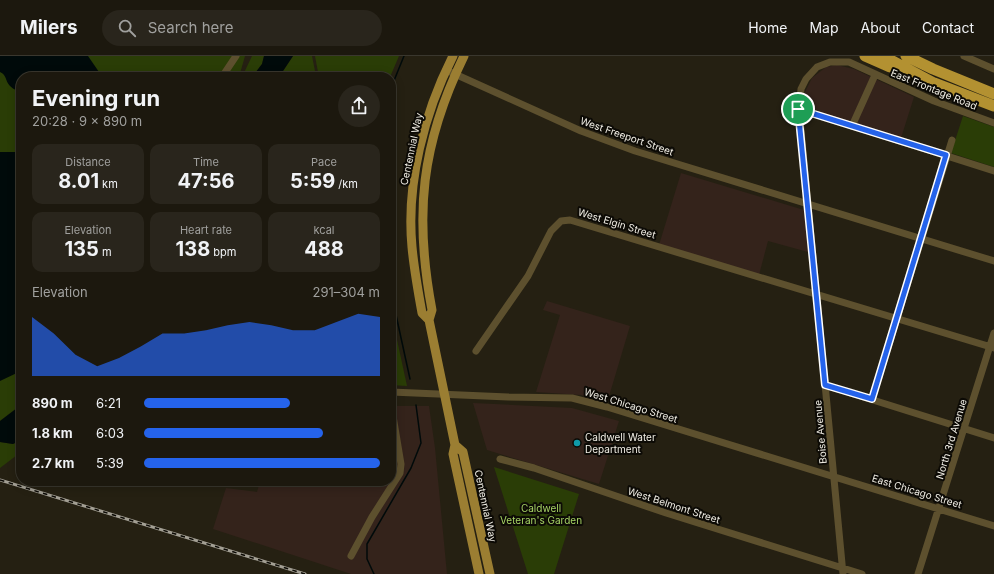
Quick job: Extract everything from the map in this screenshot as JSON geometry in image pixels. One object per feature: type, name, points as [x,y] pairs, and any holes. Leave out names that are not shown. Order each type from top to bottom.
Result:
[{"type":"highway","points":[[865,56],[909,76],[934,83],[994,106]]},
{"type":"highway","points":[[883,56],[934,83]]},
{"type":"highway","points":[[906,56],[933,69],[994,94]]},
{"type":"main road","name":"Centennial Way","points":[[429,320],[422,313],[415,276],[412,246],[414,181],[429,113],[453,56]]},
{"type":"main road","name":"Centennial Way","points":[[464,56],[439,114],[430,147],[424,182],[421,215],[422,246],[432,310],[429,320],[446,395],[455,445],[453,454],[479,574]]},
{"type":"main road","name":"Centennial Way","points":[[455,445],[463,452],[490,574]]},
{"type":"street","points":[[225,72],[236,56]]},
{"type":"street","points":[[964,56],[994,69]]},
{"type":"street","name":"East Frontage Road","points":[[822,65],[830,62],[849,62],[934,101],[994,123]]},
{"type":"street","name":"Boise Avenue","points":[[822,65],[817,67],[806,79],[801,89],[798,109],[842,571]]},
{"type":"street","name":"West Freeport Street","points":[[446,70],[605,140],[994,261]]},
{"type":"street","points":[[852,126],[875,75]]},
{"type":"street","points":[[798,109],[994,171]]},
{"type":"street","points":[[872,399],[898,319],[920,239],[952,140]]},
{"type":"street","name":"West Elgin Street","points":[[476,351],[528,276],[551,231],[561,221],[570,220],[816,294]]},
{"type":"street","points":[[816,294],[992,347]]},
{"type":"street","name":"North 3rd Avenue","points":[[918,574],[964,428],[992,347],[994,333]]},
{"type":"street","points":[[825,385],[994,438]]},
{"type":"street","name":"West Chicago Street","points":[[396,392],[572,398],[607,407],[834,477]]},
{"type":"street","points":[[396,434],[401,464],[400,473],[396,479]]},
{"type":"street","name":"West Belmont Street","points":[[500,459],[534,468],[842,571],[862,574]]},
{"type":"street","name":"East Chicago Street","points":[[834,477],[940,508],[994,526]]},
{"type":"street","points":[[351,556],[372,517],[392,486]]},
{"type":"shaded area","points":[[0,56],[88,56],[99,72],[16,72],[16,90],[10,86],[4,75],[0,72]]},
{"type":"shaded area","points":[[264,56],[293,56],[282,72],[256,72],[262,64]]},
{"type":"shaded area","points":[[837,65],[854,69],[914,97],[901,138],[806,108],[804,94],[812,78],[826,67]]},
{"type":"shaded area","points":[[0,152],[16,152],[16,373],[0,381]]},
{"type":"shaded area","points":[[681,173],[804,210],[808,252],[768,241],[759,275],[659,245]]},
{"type":"shaded area","points":[[547,301],[630,326],[607,403],[581,395],[536,392],[560,315],[543,310]]},
{"type":"shaded area","points":[[473,403],[572,408],[619,421],[599,484],[487,450]]},
{"type":"shaded area","points":[[396,406],[429,406],[435,448],[447,574],[351,574],[213,529],[226,488],[257,492],[259,486],[396,486]]},
{"type":"shaded area","points":[[16,409],[16,442],[13,444],[0,442],[0,421]]},
{"type":"green space","points":[[0,56],[245,56],[240,72],[16,72],[16,409],[0,421]]},
{"type":"green space","points":[[252,56],[264,56],[262,64],[256,72],[244,72]]},
{"type":"green space","points":[[293,56],[312,56],[315,72],[282,72]]},
{"type":"green space","points":[[315,56],[399,56],[392,72],[318,72]]},
{"type":"green space","points":[[963,116],[994,127],[994,167],[951,153]]},
{"type":"green space","points":[[396,335],[407,386],[396,385]]},
{"type":"green space","points":[[0,442],[13,444],[16,442],[16,456],[0,468]]},
{"type":"green space","name":"Caldwell Veteran's Garden","points":[[494,467],[579,494],[554,574],[528,574]]},
{"type":"waterway","points":[[396,76],[404,56]]},
{"type":"waterway","points":[[396,315],[410,379]]},
{"type":"waterway","points":[[374,574],[367,559],[367,544],[411,468],[421,443],[416,405]]},
{"type":"railway","points":[[0,480],[16,485]]},
{"type":"railway","points":[[19,486],[305,574]]},
{"type":"place","name":"Caldwell Water Department","points":[[577,443]]},
{"type":"route","points":[[798,109],[946,155],[920,239],[898,319],[872,399],[825,385],[798,109]]}]
